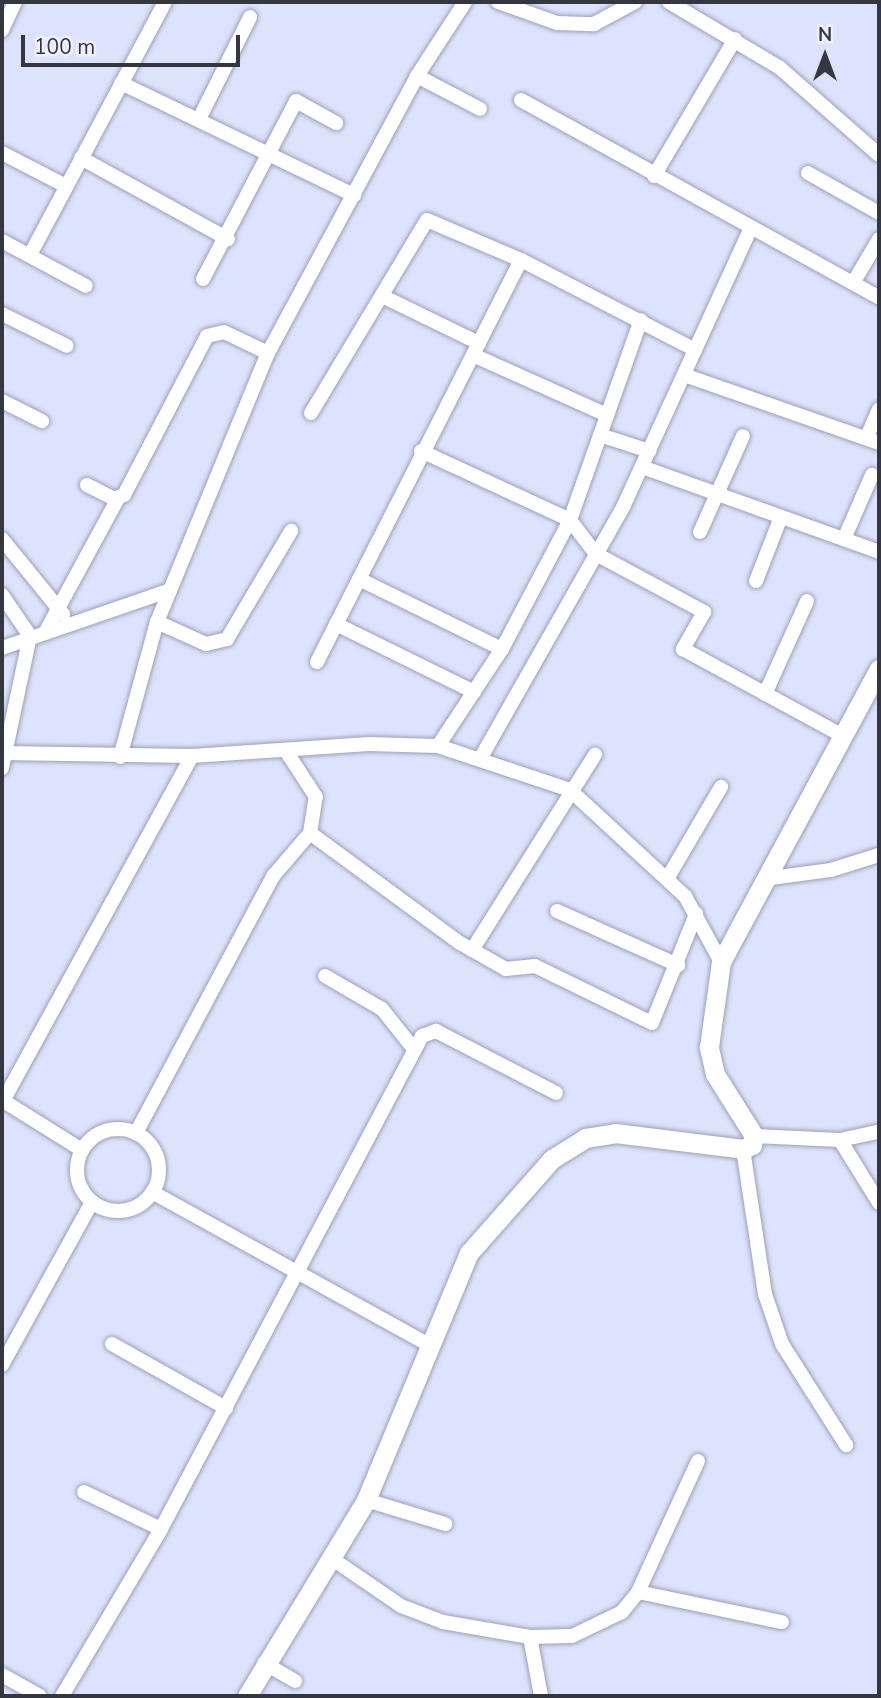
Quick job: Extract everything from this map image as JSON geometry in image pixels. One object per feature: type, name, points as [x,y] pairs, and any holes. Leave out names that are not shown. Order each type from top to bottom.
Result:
[{"type":"street","points":[[2,30],[15,2]]},
{"type":"street","points":[[31,253],[163,2]]},
{"type":"street","points":[[120,757],[157,622],[268,353],[417,76],[465,2]]},
{"type":"street","points":[[498,2],[557,23],[594,24],[635,2]]},
{"type":"street","points":[[669,2],[780,68],[879,155]]},
{"type":"street","points":[[199,119],[250,17]]},
{"type":"street","points":[[654,176],[735,39]]},
{"type":"street","points":[[417,76],[480,109]]},
{"type":"street","points":[[121,83],[354,195]]},
{"type":"street","points":[[522,100],[654,176],[879,298]]},
{"type":"street","points":[[203,279],[228,239],[296,101],[336,122]]},
{"type":"street","points":[[2,153],[66,186]]},
{"type":"street","points":[[81,158],[228,239]]},
{"type":"street","points":[[808,173],[879,214]]},
{"type":"street","points":[[311,413],[427,220],[521,260],[695,350]]},
{"type":"street","points":[[480,759],[642,467],[751,228]]},
{"type":"street","points":[[853,283],[879,239]]},
{"type":"street","points":[[2,241],[31,253],[86,286]]},
{"type":"street","points":[[317,662],[421,451],[521,260]]},
{"type":"street","points":[[382,296],[476,349],[607,415]]},
{"type":"street","points":[[2,314],[67,346]]},
{"type":"street","points":[[438,746],[502,649],[570,520],[641,320]]},
{"type":"street","points":[[47,629],[207,336],[224,332],[268,353]]},
{"type":"street","points":[[684,375],[873,440],[879,409]]},
{"type":"street","points":[[2,401],[42,421]]},
{"type":"street","points":[[600,435],[649,451]]},
{"type":"street","points":[[700,532],[713,492],[743,436]]},
{"type":"street","points":[[421,451],[570,520],[596,554],[704,612],[683,649],[845,737]]},
{"type":"street","points":[[642,467],[879,552]]},
{"type":"street","points":[[845,540],[872,475]]},
{"type":"street","points":[[87,485],[118,498]]},
{"type":"street","points":[[756,581],[781,517]]},
{"type":"street","points":[[157,622],[206,643],[227,639],[291,531]]},
{"type":"street","points":[[2,539],[69,622]]},
{"type":"street","points":[[359,579],[502,649]]},
{"type":"street","points":[[2,648],[47,629],[170,590]]},
{"type":"street","points":[[2,595],[30,635],[2,768]]},
{"type":"street","points":[[765,694],[807,601]]},
{"type":"street","points":[[336,624],[474,692]]},
{"type":"street","points":[[846,1445],[778,1333],[765,1294],[748,1143],[715,1074],[709,1046],[721,962],[771,878],[879,669]]},
{"type":"street","points":[[5,754],[192,756],[438,746],[570,790],[667,879],[696,914],[721,962]]},
{"type":"street","points":[[136,1133],[274,875],[310,833],[316,797],[286,751]]},
{"type":"street","points":[[472,950],[570,790],[595,755]]},
{"type":"street","points":[[82,1150],[2,1101],[192,756]]},
{"type":"street","points":[[667,879],[720,787]]},
{"type":"street","points":[[310,833],[472,950],[506,969],[535,966],[652,1023],[678,965],[696,914]]},
{"type":"street","points":[[771,878],[831,870],[879,855]]},
{"type":"street","points":[[557,911],[678,965]]},
{"type":"street","points":[[325,976],[373,1002],[413,1048]]},
{"type":"street","points":[[62,1696],[161,1529],[413,1048],[422,1036],[436,1031],[556,1093]]},
{"type":"street","points":[[112,1129],[136,1133],[159,1166],[152,1192],[117,1211],[92,1202],[76,1172],[82,1150],[112,1129]]},
{"type":"street","points":[[247,1696],[264,1663],[366,1500],[427,1344],[469,1253],[552,1159],[584,1138],[615,1133],[748,1143],[840,1140],[879,1132]]},
{"type":"street","points":[[840,1140],[879,1203]]},
{"type":"street","points":[[152,1192],[299,1268],[427,1344]]},
{"type":"street","points":[[2,1365],[92,1202]]},
{"type":"street","points":[[111,1345],[226,1408]]},
{"type":"street","points":[[331,1558],[415,1612],[530,1637],[586,1631],[622,1612],[638,1592],[698,1461]]},
{"type":"street","points":[[84,1492],[161,1529]]},
{"type":"street","points":[[366,1500],[445,1524]]},
{"type":"street","points":[[638,1592],[782,1622]]},
{"type":"street","points":[[530,1637],[541,1696]]},
{"type":"street","points":[[264,1663],[295,1681]]},
{"type":"street","points":[[2,1675],[40,1696]]}]
